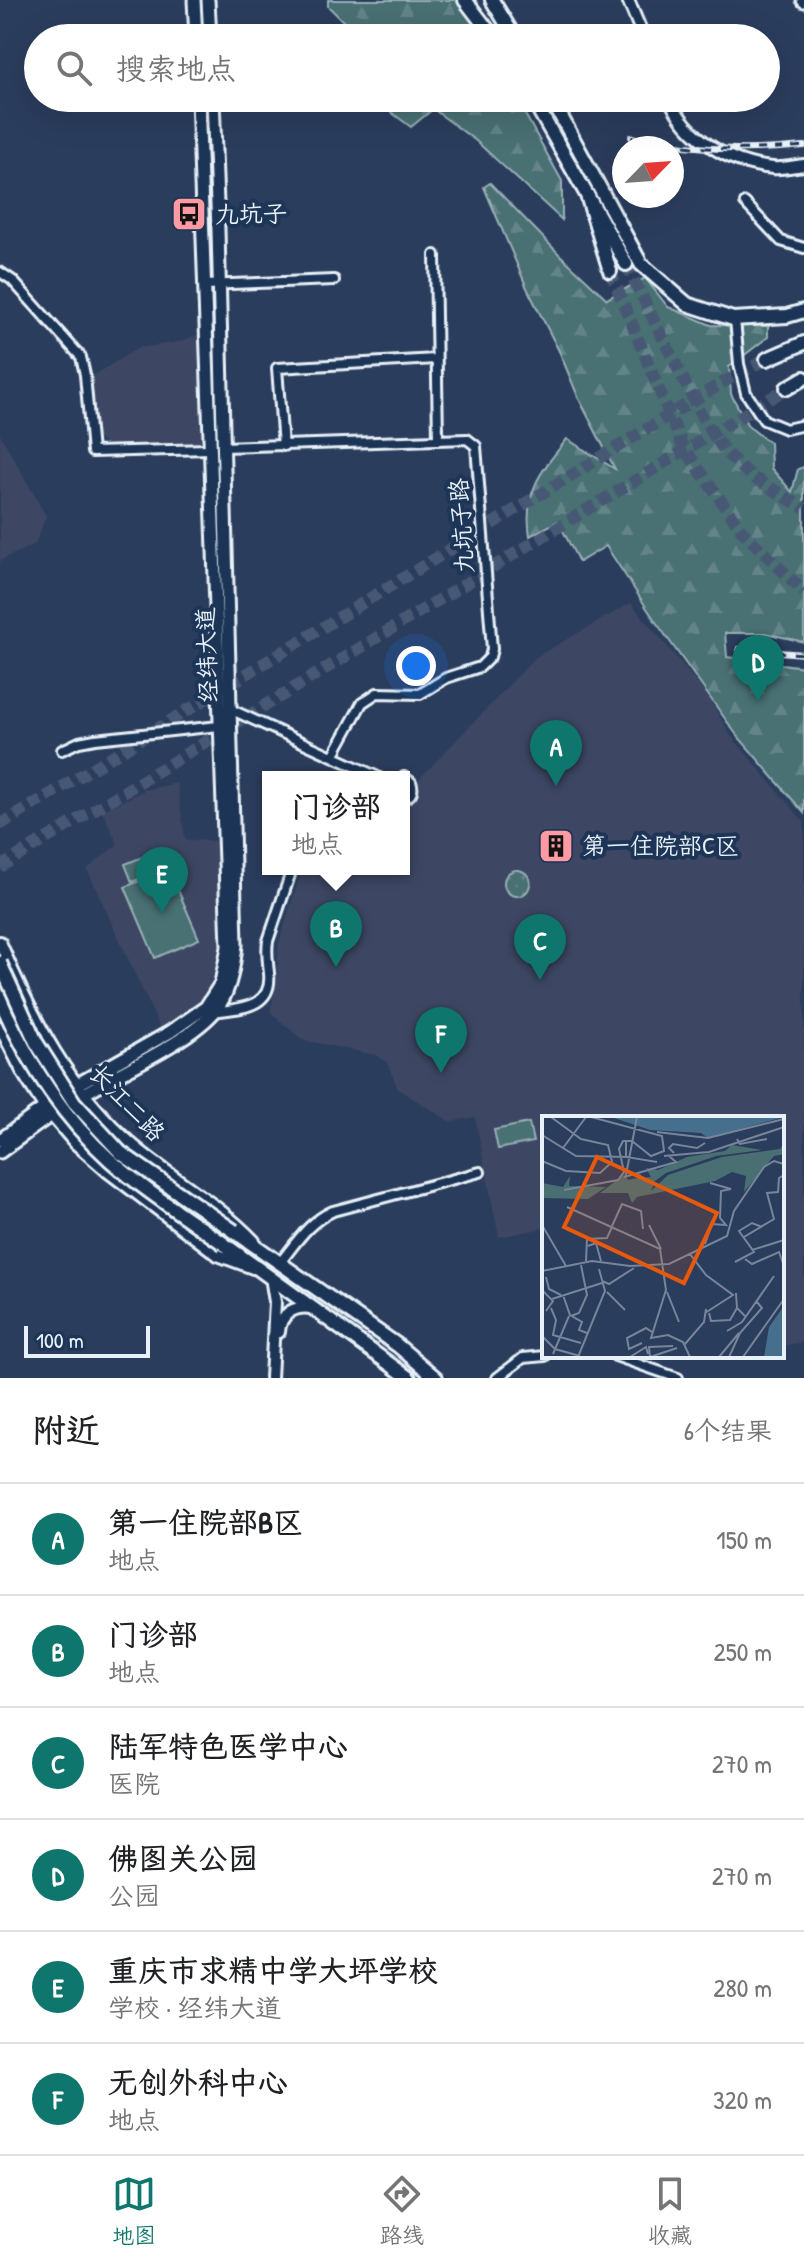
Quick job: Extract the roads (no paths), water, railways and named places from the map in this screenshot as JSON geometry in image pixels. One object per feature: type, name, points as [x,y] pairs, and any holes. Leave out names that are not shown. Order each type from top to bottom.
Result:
[{"type":"main road","points":[[194,0],[195,24]]},
{"type":"main road","points":[[208,0],[209,24]]},
{"type":"main road","points":[[465,0],[483,24]]},
{"type":"main road","points":[[492,0],[507,24]]},
{"type":"main road","name":"经纬大道","points":[[48,1112],[195,1016],[214,997],[221,983],[228,947],[199,112]]},
{"type":"main road","name":"经纬大道","points":[[80,1089],[189,1033],[214,1012],[228,986],[236,945],[213,112]]},
{"type":"main road","points":[[540,112],[626,264]]},
{"type":"main road","points":[[559,112],[641,264],[687,304],[735,319],[787,316],[804,311]]},
{"type":"main road","points":[[587,195],[610,271]]},
{"type":"main road","points":[[767,359],[804,343]]},
{"type":"main road","points":[[787,388],[804,378]]},
{"type":"main road","name":"长江二路","points":[[0,963],[36,1042],[74,1102],[121,1153],[397,1345],[436,1378]]},
{"type":"main road","name":"长江二路","points":[[0,999],[29,1060],[66,1114],[119,1168],[409,1378]]},
{"type":"main road","points":[[0,1140],[48,1112]]},
{"type":"main road","points":[[0,1152],[48,1112]]},
{"type":"street","points":[[628,0],[638,24]]},
{"type":"street","points":[[679,112],[693,132],[719,152],[741,162],[775,168],[804,165]]},
{"type":"street","points":[[745,203],[781,241],[804,248]]},
{"type":"street","points":[[435,255],[438,439]]},
{"type":"street","points":[[0,272],[12,280],[81,357],[92,452],[210,449]]},
{"type":"street","points":[[205,285],[334,280]]},
{"type":"street","points":[[735,319],[739,364],[746,393],[764,420],[786,429],[804,425]]},
{"type":"street","points":[[283,446],[277,368],[436,359]]},
{"type":"street","name":"九坑子路","points":[[223,447],[438,439],[467,439],[476,446],[492,649],[490,657],[480,667],[446,678],[420,694],[384,692],[369,696],[362,703],[333,756]]},
{"type":"street","points":[[230,709],[365,771]]},
{"type":"street","points":[[62,750],[95,739],[219,726]]},
{"type":"street","points":[[195,1016],[250,1006],[265,997],[269,984],[266,950],[290,875]]},
{"type":"street","name":"长江二路","points":[[0,942],[39,1024],[80,1089],[108,1122],[157,1165],[239,1225],[274,1261]]},
{"type":"street","name":"长江二路","points":[[0,1027],[24,1075],[48,1112],[75,1143],[117,1180],[218,1255],[266,1274]]},
{"type":"street","points":[[75,1143],[76,1127],[83,1119],[99,1117],[108,1122]]},
{"type":"street","points":[[274,1261],[319,1217],[480,1172]]},
{"type":"street","points":[[266,1274],[275,1302],[273,1378]]},
{"type":"street","points":[[273,1378],[281,1320],[297,1308],[315,1309]]},
{"type":"street","points":[[497,1378],[523,1358],[542,1356]]},
{"type":"street","points":[[621,1358],[678,1378]]},
{"type":"tunnel","points":[[626,264],[703,419],[726,453],[752,477],[804,508]]},
{"type":"tunnel","points":[[610,271],[682,445],[743,532],[804,592]]},
{"type":"tunnel","points":[[0,825],[722,383],[767,359]]},
{"type":"tunnel","points":[[0,867],[787,388]]},
{"type":"railway","points":[[684,146],[717,149],[804,146]]},
{"type":"railway","points":[[739,649],[804,654]]},
{"type":"place","name":"九坑子","points":[[189,214]]},
{"type":"place","name":"佛图关公园","points":[[758,701]]},
{"type":"place","name":"第一住院部B区","points":[[556,786]]},
{"type":"place","name":"第一住院部C区","points":[[556,846]]},
{"type":"place","name":"重庆市求精中学大坪学校","points":[[162,913]]},
{"type":"place","name":"门诊部","points":[[336,967]]},
{"type":"place","name":"陆军特色医学中心","points":[[540,980]]},
{"type":"place","name":"无创外科中心","points":[[441,1073]]}]
